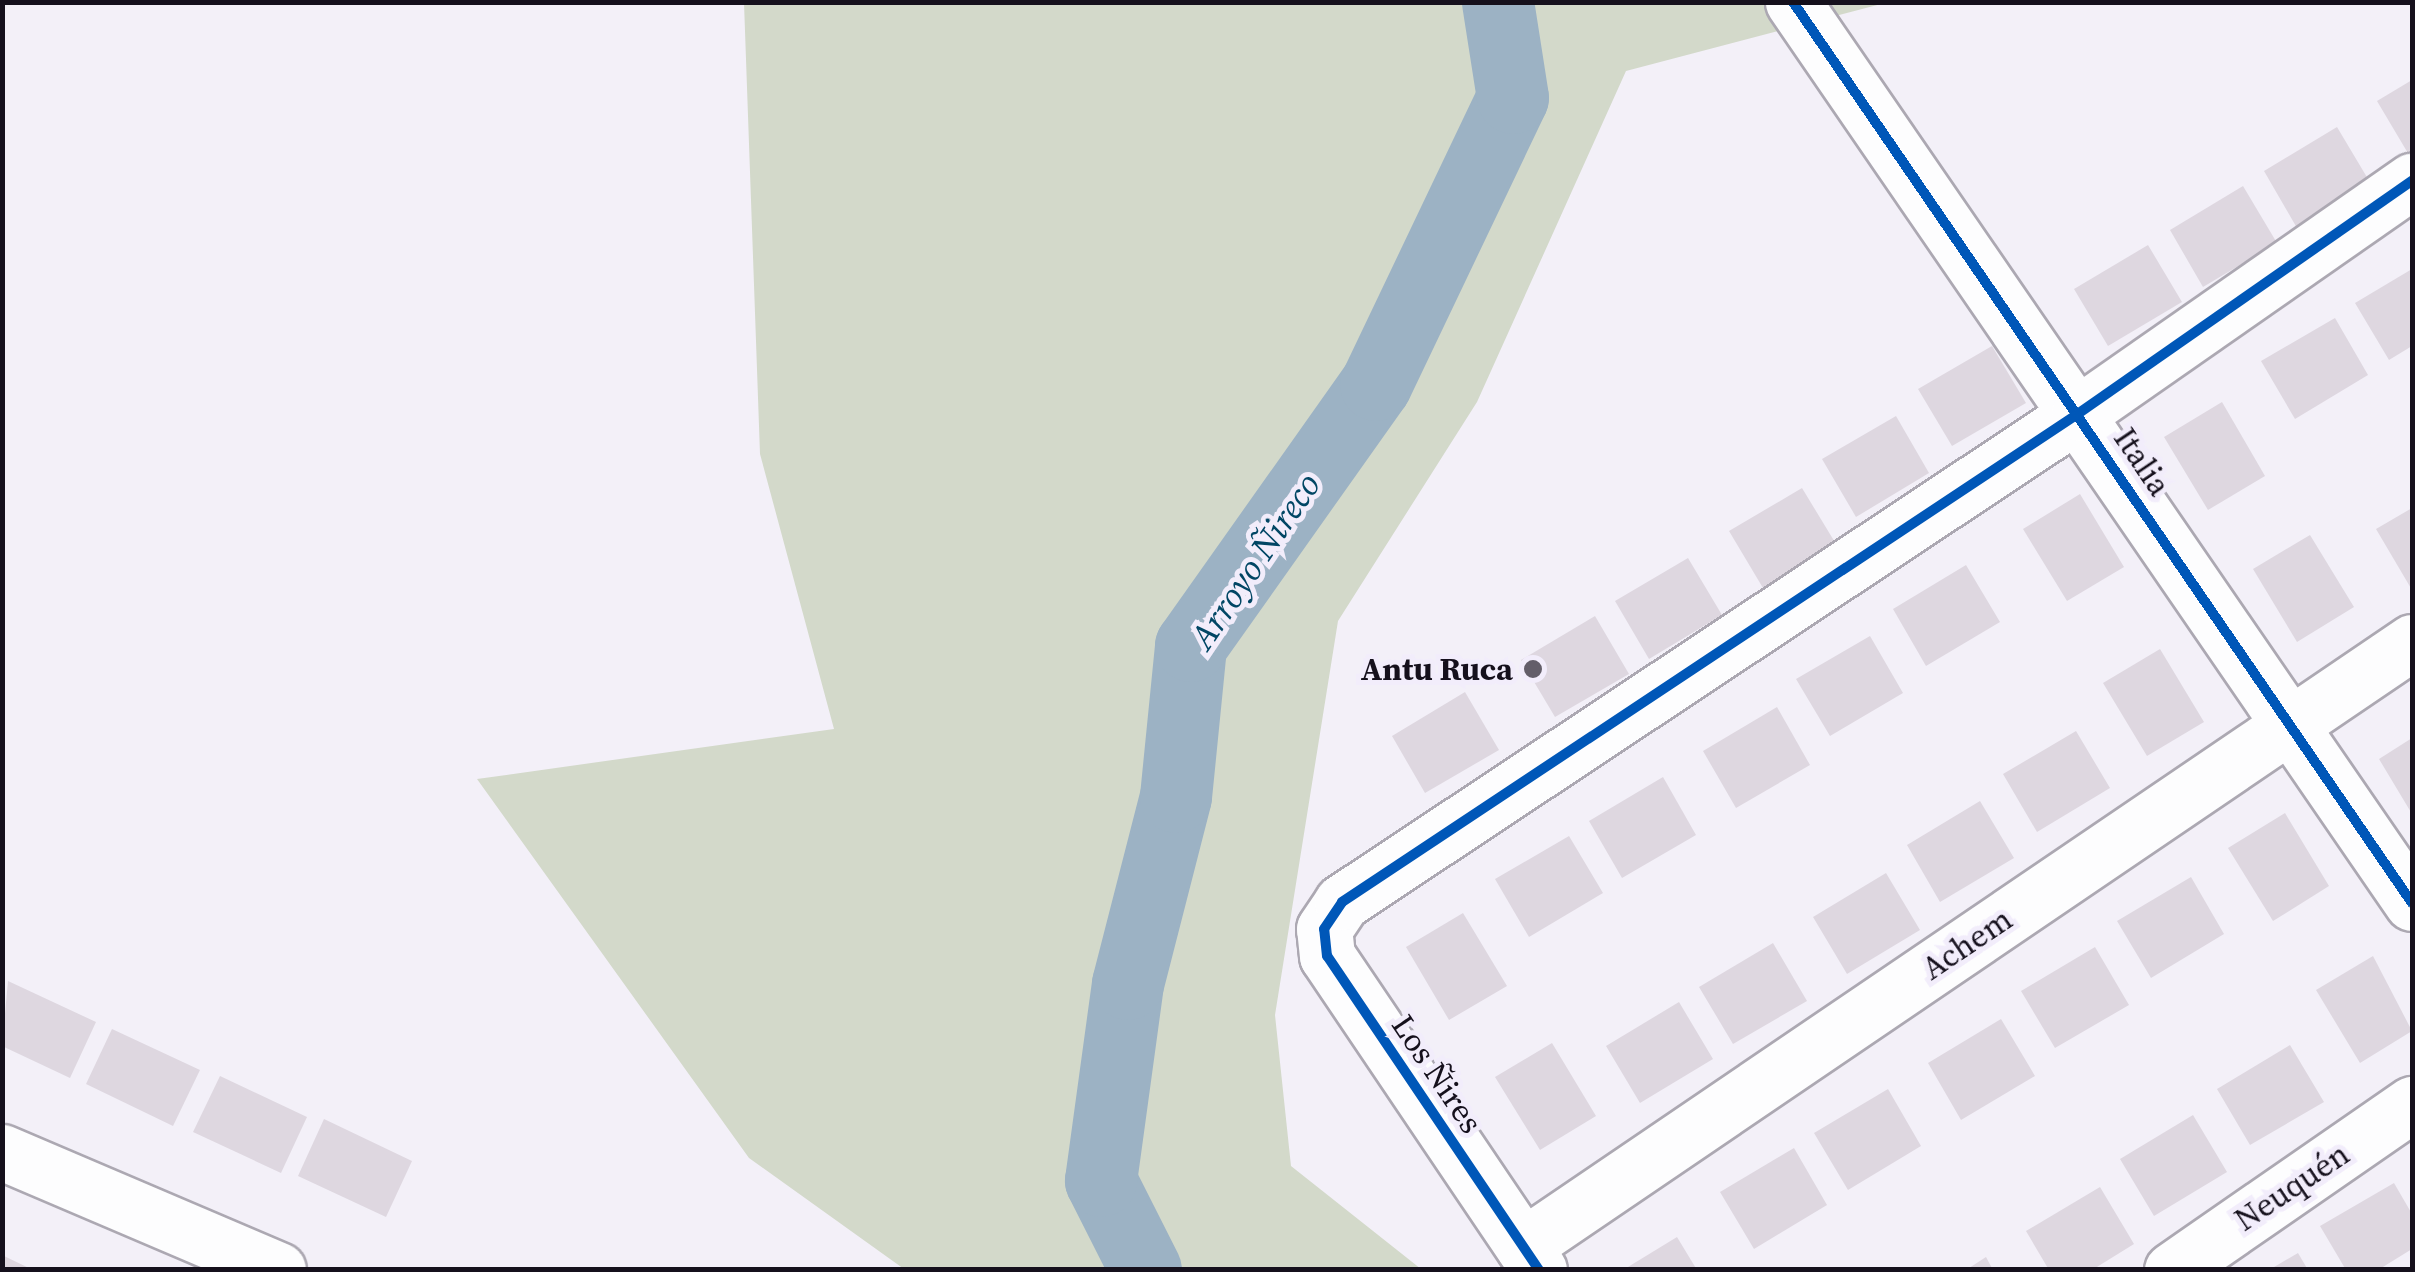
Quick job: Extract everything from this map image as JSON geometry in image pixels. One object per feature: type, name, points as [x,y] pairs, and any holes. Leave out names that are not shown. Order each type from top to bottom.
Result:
[{"type":"street","name":"Italia","points":[[1793,2],[2412,903]]},
{"type":"street","points":[[2079,413],[2412,181]]},
{"type":"street","name":"Los Ñires","points":[[1531,1258],[1328,956],[1324,929],[1342,902],[2079,413]]},
{"type":"street","name":"Achem","points":[[1531,1258],[2412,642]]},
{"type":"street","name":"Neuquén","points":[[2172,1270],[2412,1104]]},
{"type":"street","points":[[2,1152],[278,1270]]},
{"type":"green space","points":[[744,3],[1885,3],[1626,71],[1477,402],[1338,621],[1275,1015],[1291,1166],[1421,1269],[904,1269],[749,1158],[477,779],[834,729],[760,454]]},
{"type":"building","points":[[2412,80],[2412,160],[2377,101]]},
{"type":"building","points":[[2337,127],[2371,184],[2297,228],[2264,171]]},
{"type":"building","points":[[2243,186],[2277,243],[2203,287],[2170,230]]},
{"type":"building","points":[[2148,245],[2182,302],[2108,346],[2074,289]]},
{"type":"building","points":[[2412,269],[2412,346],[2389,360],[2355,303]]},
{"type":"building","points":[[2335,318],[2368,375],[2295,419],[2261,361]]},
{"type":"building","points":[[1992,346],[2026,403],[1952,446],[1918,389]]},
{"type":"building","points":[[2222,402],[2265,476],[2208,510],[2164,437]]},
{"type":"building","points":[[1896,416],[1929,473],[1856,517],[1822,459]]},
{"type":"building","points":[[1802,488],[1836,544],[1763,588],[1729,531]]},
{"type":"building","points":[[2080,494],[2124,567],[2067,601],[2023,529]]},
{"type":"building","points":[[2412,508],[2412,590],[2376,529]]},
{"type":"building","points":[[2310,535],[2354,607],[2297,642],[2253,569]]},
{"type":"building","points":[[1688,558],[1722,615],[1649,659],[1615,601]]},
{"type":"building","points":[[1966,565],[2000,622],[1926,666],[1893,609]]},
{"type":"building","points":[[1595,616],[1629,674],[1555,717],[1521,660]]},
{"type":"building","points":[[1870,636],[1903,693],[1830,736],[1796,679]]},
{"type":"building","points":[[2160,649],[2204,722],[2147,756],[2103,683]]},
{"type":"building","points":[[1465,692],[1499,750],[1425,793],[1392,736]]},
{"type":"building","points":[[1777,707],[1810,765],[1736,808],[1703,751]]},
{"type":"building","points":[[2076,731],[2110,788],[2037,832],[2003,774]]},
{"type":"building","points":[[2412,738],[2412,814],[2379,759]]},
{"type":"building","points":[[1663,777],[1696,835],[1622,878],[1589,821]]},
{"type":"building","points":[[1980,801],[2014,858],[1940,902],[1907,845]]},
{"type":"building","points":[[2285,813],[2329,886],[2273,921],[2228,848]]},
{"type":"building","points":[[1569,836],[1603,893],[1529,937],[1495,879]]},
{"type":"building","points":[[1886,873],[1920,930],[1847,974],[1813,917]]},
{"type":"building","points":[[2191,877],[2224,934],[2151,978],[2117,921]]},
{"type":"building","points":[[1463,913],[1507,986],[1449,1020],[1406,947]]},
{"type":"building","points":[[1773,943],[1807,1001],[1733,1044],[1699,987]]},
{"type":"building","points":[[2095,947],[2129,1005],[2055,1048],[2021,991]]},
{"type":"building","points":[[2373,956],[2412,1031],[2360,1063],[2316,990]]},
{"type":"building","points":[[8,981],[96,1022],[70,1078],[2,1046]]},
{"type":"building","points":[[1679,1002],[1713,1059],[1640,1103],[1606,1046]]},
{"type":"building","points":[[2001,1019],[2035,1076],[1961,1120],[1928,1063]]},
{"type":"building","points":[[112,1029],[200,1070],[173,1126],[86,1084]]},
{"type":"building","points":[[1552,1043],[1596,1116],[1540,1150],[1495,1077]]},
{"type":"building","points":[[2290,1045],[2324,1102],[2250,1145],[2217,1089]]},
{"type":"building","points":[[220,1076],[307,1117],[281,1173],[193,1132]]},
{"type":"building","points":[[1888,1089],[1921,1146],[1848,1190],[1814,1133]]},
{"type":"building","points":[[2193,1115],[2227,1172],[2154,1216],[2120,1159]]},
{"type":"building","points":[[324,1119],[412,1161],[386,1217],[298,1176]]},
{"type":"building","points":[[1794,1148],[1827,1205],[1754,1249],[1720,1192]]},
{"type":"building","points":[[2394,1183],[2412,1214],[2412,1249],[2378,1270],[2346,1270],[2320,1226]]},
{"type":"building","points":[[2100,1187],[2134,1244],[2092,1270],[2049,1270],[2026,1231]]},
{"type":"building","points":[[1677,1237],[1697,1270],[1623,1270]]},
{"type":"building","points":[[2298,1253],[2308,1270],[2269,1270]]},
{"type":"building","points":[[2,1255],[33,1270],[2,1270]]},
{"type":"building","points":[[1986,1257],[1993,1270],[1966,1270]]},
{"type":"waterway","name":"Arroyo Ñireco","points":[[1146,1270],[1101,1181],[1128,984],[1176,797],[1191,646],[1376,385],[1513,98],[1498,2]]},
{"type":"cycle path","points":[[1793,2],[2412,903]]},
{"type":"cycle path","points":[[1539,1270],[1327,956],[1324,929],[1342,902],[2079,413],[2412,181]]},
{"type":"place","name":"Antu Ruca","points":[[1533,669]]}]
